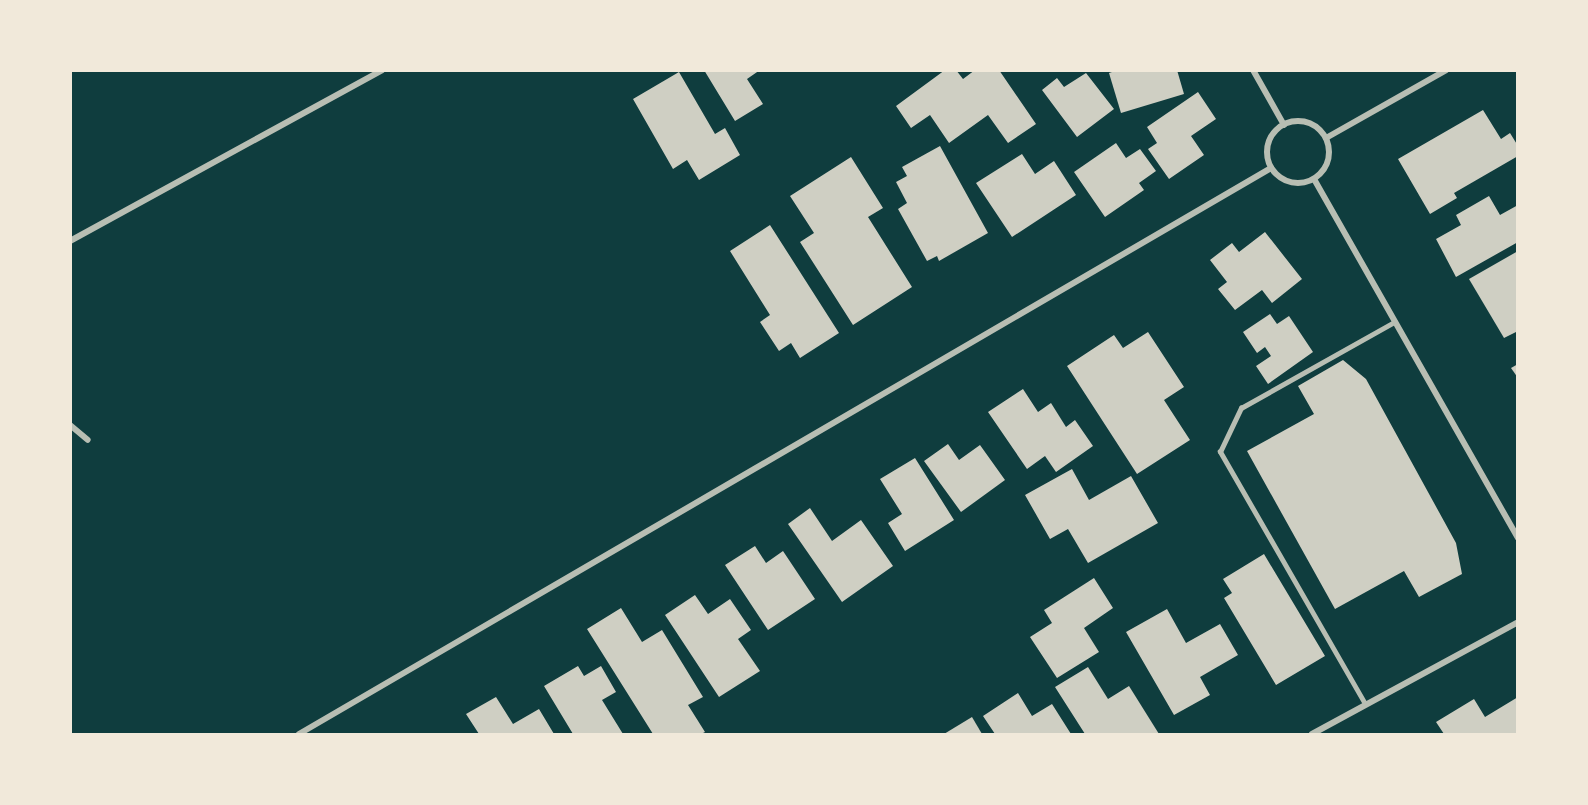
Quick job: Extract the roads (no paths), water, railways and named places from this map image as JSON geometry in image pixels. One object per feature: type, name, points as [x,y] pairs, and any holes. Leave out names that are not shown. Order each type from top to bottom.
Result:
[{"type":"street","points":[[70,241],[382,70]]},
{"type":"street","points":[[1253,70],[1284,125]]},
{"type":"street","points":[[1326,138],[1446,70]]},
{"type":"street","points":[[1293,122],[1312,124],[1326,138],[1329,147],[1327,165],[1314,179],[1305,183],[1286,181],[1271,168],[1267,149],[1276,131],[1284,125],[1293,122]]},
{"type":"street","points":[[299,735],[1271,168]]},
{"type":"street","points":[[1314,179],[1518,538]]},
{"type":"street","points":[[70,425],[88,440]]},
{"type":"street","points":[[1312,735],[1518,622]]},
{"type":"lane","points":[[1365,704],[1220,452],[1241,408],[1394,322]]}]
